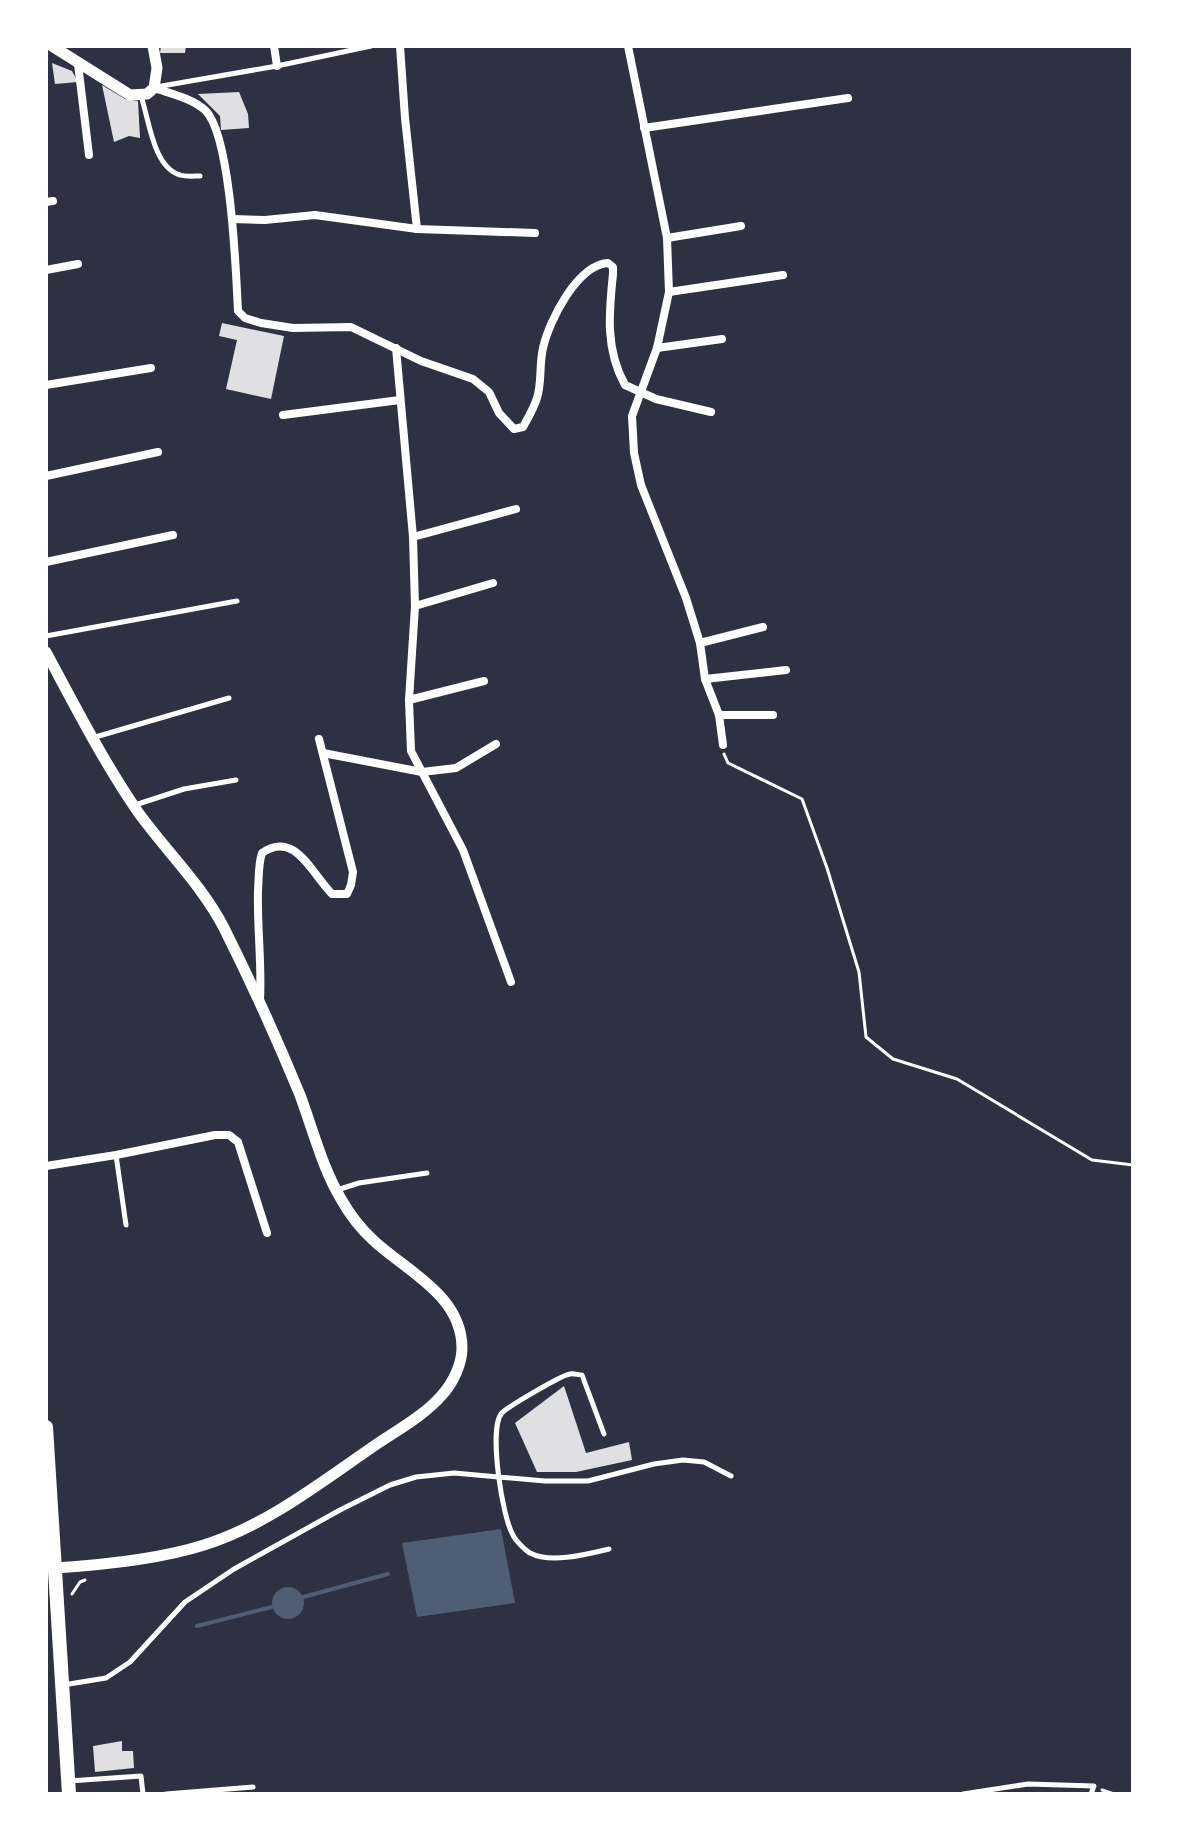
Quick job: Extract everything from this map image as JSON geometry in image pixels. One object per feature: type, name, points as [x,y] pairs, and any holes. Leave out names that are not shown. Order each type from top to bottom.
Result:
[{"type":"main road","points":[[46,1427],[68,1788]]},
{"type":"street","points":[[52,46],[130,95],[147,94],[154,88],[157,68],[153,46]]},
{"type":"street","points":[[274,46],[277,66]]},
{"type":"street","points":[[400,46],[417,229]]},
{"type":"street","points":[[628,46],[667,238],[669,292],[657,348],[632,416],[634,453],[641,485],[686,598],[700,643],[705,679],[719,715],[723,745]]},
{"type":"street","points":[[78,64],[89,155]]},
{"type":"street","points":[[154,88],[190,100],[208,112],[218,132],[233,219],[238,311],[245,318],[293,328],[351,327],[421,361],[473,379],[489,392],[499,413],[514,429],[523,427],[537,398],[543,347],[560,303],[586,272],[598,264],[608,263],[613,267],[608,315],[612,358],[625,385],[656,399],[711,412]]},
{"type":"street","points":[[644,128],[848,98]]},
{"type":"street","points":[[233,219],[265,220],[315,215],[417,229],[535,233]]},
{"type":"street","points":[[667,238],[741,226]]},
{"type":"street","points":[[46,270],[78,264]]},
{"type":"street","points":[[669,292],[783,275]]},
{"type":"street","points":[[657,348],[722,339]]},
{"type":"street","points":[[396,348],[413,537],[415,606],[409,700],[411,751],[463,850],[511,982]]},
{"type":"street","points":[[46,385],[151,368]]},
{"type":"street","points":[[283,415],[400,400]]},
{"type":"street","points":[[46,476],[158,452]]},
{"type":"street","points":[[413,537],[516,509]]},
{"type":"street","points":[[46,562],[173,535]]},
{"type":"street","points":[[415,606],[493,583]]},
{"type":"street","points":[[700,643],[763,627]]},
{"type":"street","points":[[46,652],[92,739],[134,805],[210,902],[279,1043],[336,1190],[356,1223],[440,1296],[453,1312],[463,1348],[459,1366],[442,1396],[401,1428],[261,1521],[201,1547],[99,1565],[55,1568]]},
{"type":"street","points":[[705,679],[786,670]]},
{"type":"street","points":[[409,700],[484,681]]},
{"type":"street","points":[[719,715],[773,715]]},
{"type":"street","points":[[260,1005],[258,905],[262,853],[275,845],[292,848],[332,894],[347,894],[351,885],[353,872],[319,739]]},
{"type":"street","points":[[323,753],[422,772],[456,768],[496,744]]},
{"type":"street","points":[[46,1166],[229,1135],[238,1142],[267,1233]]},
{"type":"lane","points":[[154,88],[371,46]]},
{"type":"lane","points":[[141,95],[156,148],[166,167],[181,176],[200,176]]},
{"type":"lane","points":[[46,636],[237,601]]},
{"type":"lane","points":[[92,739],[229,698]]},
{"type":"lane","points":[[134,805],[184,789],[236,780]]},
{"type":"lane","points":[[116,1155],[126,1225]]},
{"type":"lane","points":[[336,1190],[359,1183],[427,1173]]},
{"type":"lane","points":[[604,1434],[582,1375],[570,1374],[510,1405],[499,1416],[496,1431],[498,1477],[513,1536],[531,1553],[554,1558],[609,1549]]},
{"type":"lane","points":[[62,1685],[106,1678],[130,1662],[185,1602],[234,1569],[390,1485],[416,1477],[454,1473],[545,1481],[588,1481],[683,1460],[704,1462],[731,1476]]},
{"type":"lane","points":[[68,1788],[141,1776],[143,1794]]},
{"type":"lane","points":[[963,1794],[1028,1784],[1094,1786],[1091,1794]]},
{"type":"lane","points":[[166,1794],[253,1787]]},
{"type":"path","points":[[723,745],[728,763],[802,799],[859,972],[866,1037],[893,1059],[957,1079],[1092,1160],[1133,1165]]},
{"type":"path","points":[[71,1596],[80,1582],[89,1578]]},
{"type":"water","points":[[501,1529],[515,1603],[417,1617],[402,1543]]},
{"type":"water","points":[[288,1587],[299,1592],[304,1603],[299,1614],[288,1619],[277,1614],[272,1603],[277,1592]]},
{"type":"building","points":[[161,46],[186,46],[185,53],[160,53]]},
{"type":"building","points":[[52,63],[72,71],[78,82],[55,84]]},
{"type":"building","points":[[102,85],[125,99],[138,101],[140,138],[129,136],[114,142]]},
{"type":"building","points":[[239,92],[248,114],[249,128],[221,130],[220,116],[198,94]]},
{"type":"building","points":[[222,323],[284,336],[271,399],[226,389],[237,340],[219,336]]},
{"type":"building","points":[[564,1386],[586,1453],[629,1442],[632,1460],[576,1472],[537,1472],[515,1423]]},
{"type":"building","points":[[122,1741],[122,1751],[133,1751],[134,1768],[95,1772],[93,1746]]},
{"type":"waterway","points":[[303,1597],[388,1574]]},
{"type":"waterway","points":[[197,1626],[272,1607]]}]
